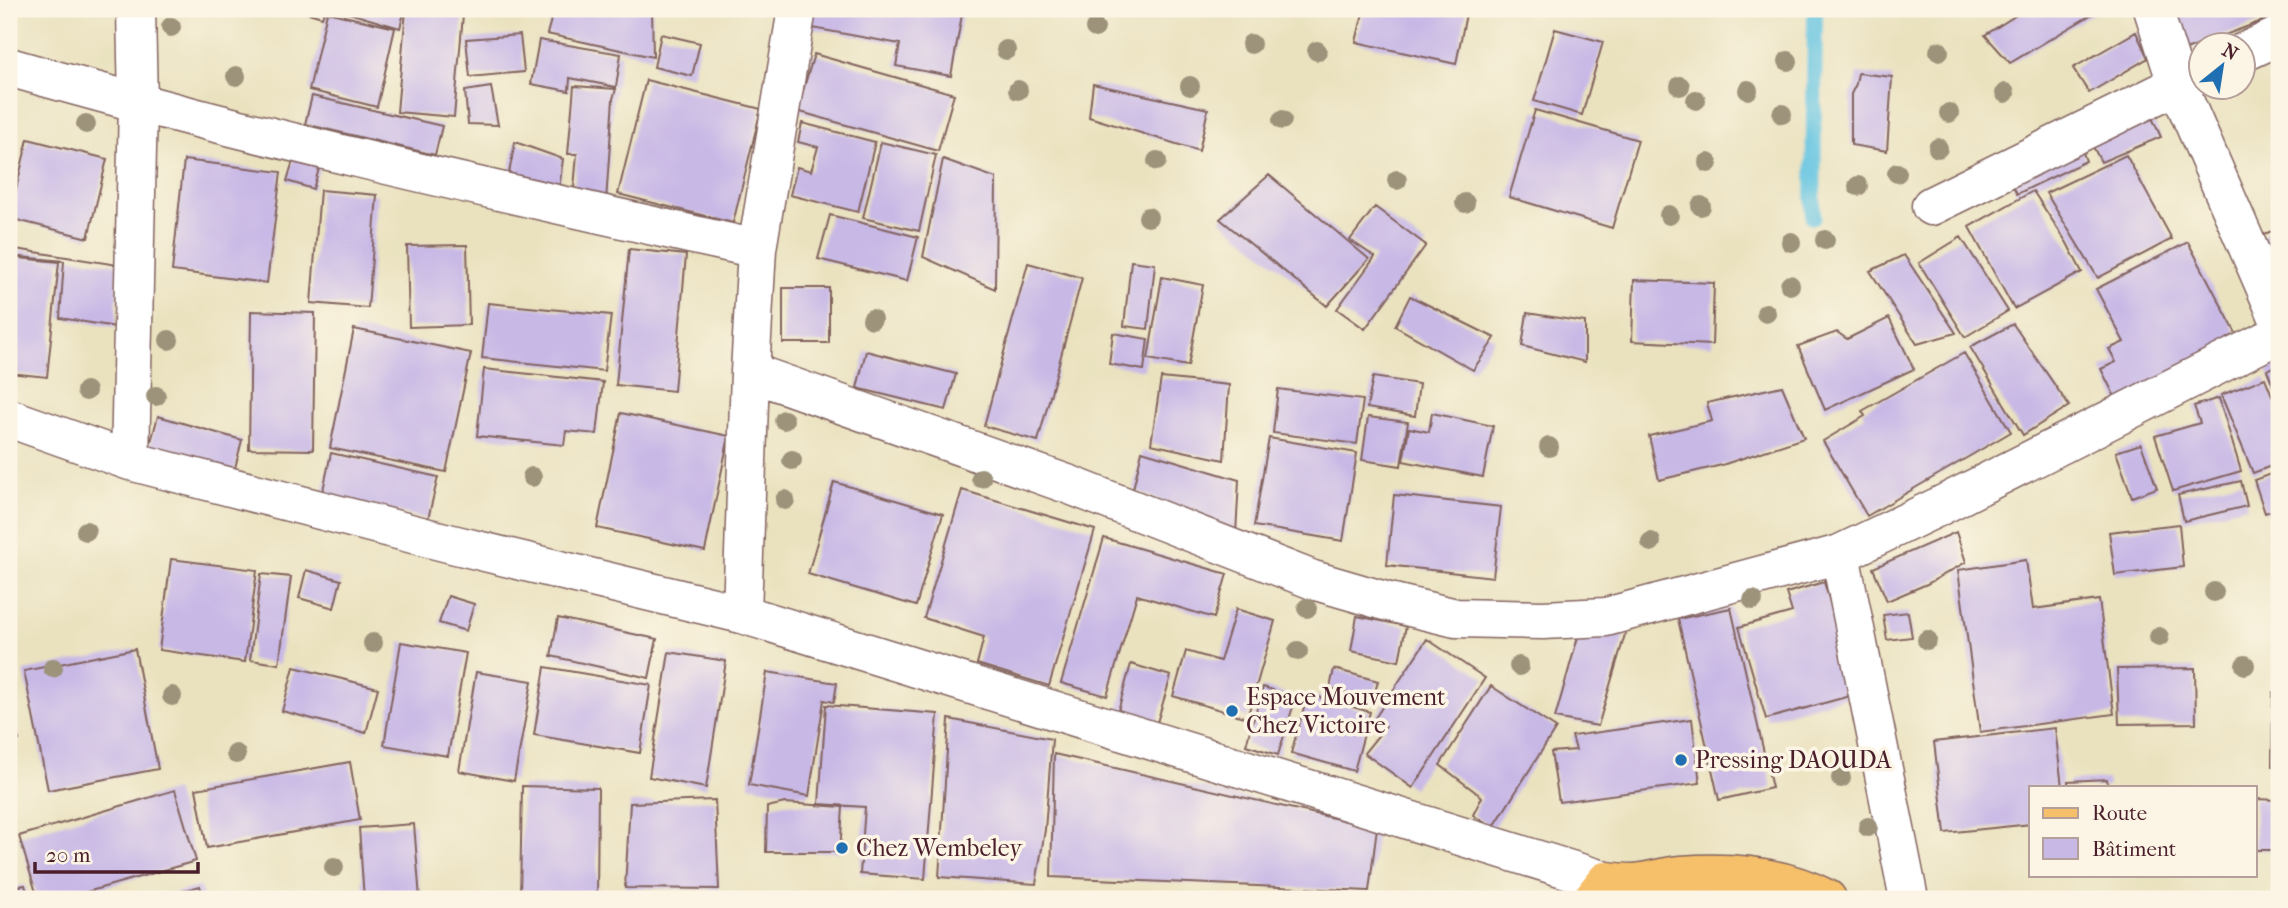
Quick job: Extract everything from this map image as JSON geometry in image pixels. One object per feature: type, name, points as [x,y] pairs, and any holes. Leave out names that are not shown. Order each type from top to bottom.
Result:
[{"type":"main road","points":[[1599,890],[1678,875],[1723,872],[1776,881],[1828,899]]},
{"type":"street","points":[[130,461],[138,104],[136,9]]},
{"type":"street","points":[[742,614],[757,249],[797,9]]},
{"type":"street","points":[[2152,9],[2186,72]]},
{"type":"street","points":[[2256,47],[2279,36]]},
{"type":"street","points":[[9,67],[138,104],[430,176],[757,249]]},
{"type":"street","points":[[1930,205],[2186,79]]},
{"type":"street","points":[[2198,102],[2279,319]]},
{"type":"street","points":[[750,372],[1070,485],[1313,580],[1456,618],[1543,620],[1606,617],[1840,554],[2279,334]]},
{"type":"street","points":[[9,418],[130,461],[742,614],[1599,890]]},
{"type":"street","points":[[1840,554],[1909,899]]},
{"type":"building","points":[[295,9],[325,9],[322,17]]},
{"type":"building","points":[[335,9],[405,9],[400,28]]},
{"type":"building","points":[[554,9],[652,9],[653,57],[547,34]]},
{"type":"building","points":[[810,9],[963,9],[951,76],[896,66],[900,44],[807,27]]},
{"type":"building","points":[[1364,9],[1467,9],[1456,64],[1356,42]]},
{"type":"building","points":[[2026,9],[2101,9],[2010,63],[1985,35]]},
{"type":"building","points":[[2170,9],[2263,9],[2267,19],[2233,32],[2186,32],[2186,50]]},
{"type":"building","points":[[406,10],[463,15],[454,117],[397,112]]},
{"type":"building","points":[[327,12],[395,28],[377,107],[309,90]]},
{"type":"building","points":[[1555,29],[1603,42],[1582,115],[1534,101]]},
{"type":"building","points":[[2136,32],[2148,58],[2089,93],[2073,68]]},
{"type":"building","points":[[661,34],[700,43],[692,76],[654,67]]},
{"type":"building","points":[[520,35],[524,72],[470,77],[466,39]]},
{"type":"building","points":[[539,40],[621,54],[616,87],[570,78],[569,91],[531,84]]},
{"type":"building","points":[[814,54],[954,94],[938,151],[797,111]]},
{"type":"building","points":[[1858,73],[1892,77],[1887,151],[1851,145],[1851,94]]},
{"type":"building","points":[[646,80],[761,109],[733,223],[618,194]]},
{"type":"building","points":[[1093,84],[1208,109],[1199,151],[1089,117]]},
{"type":"building","points":[[574,86],[616,89],[613,99],[606,202],[573,199],[577,154],[568,154]]},
{"type":"building","points":[[491,87],[498,125],[468,124],[465,91]]},
{"type":"building","points":[[312,96],[442,126],[435,155],[305,124]]},
{"type":"building","points":[[9,109],[15,109],[11,155],[9,155]]},
{"type":"building","points":[[2148,109],[2161,137],[2101,162],[2087,135]]},
{"type":"building","points":[[1535,110],[1638,140],[1612,228],[1509,197]]},
{"type":"building","points":[[802,123],[875,142],[858,212],[790,195],[797,167],[811,171],[818,147],[798,142]]},
{"type":"building","points":[[28,139],[107,159],[88,238],[9,218]]},
{"type":"building","points":[[515,142],[563,159],[559,190],[509,173]]},
{"type":"building","points":[[881,142],[936,155],[919,231],[863,218]]},
{"type":"building","points":[[2080,144],[2086,161],[2017,194],[2007,173]]},
{"type":"building","points":[[295,154],[321,162],[313,189],[287,181]]},
{"type":"building","points":[[2126,155],[2172,239],[2098,278],[2046,193]]},
{"type":"building","points":[[943,159],[996,178],[995,289],[923,257]]},
{"type":"building","points":[[184,160],[281,172],[267,283],[172,271]]},
{"type":"building","points":[[1269,175],[1369,259],[1327,306],[1220,219]]},
{"type":"building","points":[[320,190],[377,195],[368,308],[311,303]]},
{"type":"building","points":[[2033,191],[2067,243],[2082,272],[2014,309],[1969,227]]},
{"type":"building","points":[[1375,207],[1426,245],[1365,329],[1337,309],[1375,257],[1350,240]]},
{"type":"building","points":[[830,215],[918,237],[907,281],[818,259]]},
{"type":"building","points":[[2279,228],[2279,277],[2262,235]]},
{"type":"building","points":[[1961,237],[2008,311],[1965,337],[1919,263]]},
{"type":"building","points":[[2188,242],[2239,339],[2118,403],[2101,369],[2116,362],[2109,349],[2124,342],[2096,289]]},
{"type":"building","points":[[467,245],[469,325],[409,327],[407,246]]},
{"type":"building","points":[[9,248],[118,265],[116,327],[60,318],[64,261],[9,256]]},
{"type":"building","points":[[629,249],[686,255],[674,391],[616,385]]},
{"type":"building","points":[[1904,255],[1956,333],[1917,344],[1870,271]]},
{"type":"building","points":[[9,257],[59,262],[47,377],[9,373]]},
{"type":"building","points":[[1131,261],[1155,264],[1148,329],[1124,326]]},
{"type":"building","points":[[1028,263],[1082,278],[1038,441],[984,426]]},
{"type":"building","points":[[1162,277],[1203,285],[1188,366],[1148,359]]},
{"type":"building","points":[[1634,280],[1714,283],[1712,345],[1632,341]]},
{"type":"building","points":[[783,288],[829,288],[829,343],[783,343]]},
{"type":"building","points":[[1410,296],[1495,338],[1473,370],[1395,326]]},
{"type":"building","points":[[488,303],[611,315],[604,371],[482,358]]},
{"type":"building","points":[[251,311],[315,313],[313,450],[249,449]]},
{"type":"building","points":[[1527,313],[1585,322],[1585,362],[1522,346]]},
{"type":"building","points":[[1889,318],[1914,369],[1825,410],[1798,346],[1837,332],[1847,339]]},
{"type":"building","points":[[2013,324],[2069,406],[2023,435],[1970,347]]},
{"type":"building","points":[[354,329],[471,353],[446,472],[330,448]]},
{"type":"building","points":[[1113,333],[1148,339],[1144,370],[1109,364]]},
{"type":"building","points":[[866,351],[956,374],[946,410],[857,388]]},
{"type":"building","points":[[1964,353],[2011,432],[1867,516],[1823,441],[1865,416],[1862,411]]},
{"type":"building","points":[[2279,365],[2279,400],[2267,370]]},
{"type":"building","points":[[484,369],[603,382],[597,434],[566,431],[564,445],[477,436]]},
{"type":"building","points":[[1373,377],[1419,384],[1415,416],[1367,408]]},
{"type":"building","points":[[1161,378],[1229,385],[1224,460],[1151,444]]},
{"type":"building","points":[[2265,378],[2279,413],[2279,463],[2253,473],[2221,395]]},
{"type":"building","points":[[1782,386],[1804,438],[1722,465],[1659,480],[1649,436],[1712,421],[1707,403]]},
{"type":"building","points":[[1278,389],[1363,400],[1357,444],[1273,433]]},
{"type":"building","points":[[2219,398],[2241,471],[2173,491],[2155,436],[2200,423],[2194,406]]},
{"type":"building","points":[[621,413],[729,436],[705,551],[597,528]]},
{"type":"building","points":[[1432,413],[1493,426],[1483,477],[1403,461],[1409,428],[1429,432]]},
{"type":"building","points":[[158,416],[242,440],[234,472],[149,449]]},
{"type":"building","points":[[1368,417],[1408,422],[1401,466],[1362,460]]},
{"type":"building","points":[[1269,438],[1357,453],[1343,541],[1254,526]]},
{"type":"building","points":[[2141,444],[2157,488],[2132,497],[2116,452]]},
{"type":"building","points":[[1142,451],[1239,480],[1236,534],[1133,489]]},
{"type":"building","points":[[331,453],[438,477],[428,519],[322,495]]},
{"type":"building","points":[[2279,471],[2279,508],[2265,513],[2254,480]]},
{"type":"building","points":[[2241,481],[2247,506],[2184,521],[2178,495]]},
{"type":"building","points":[[834,482],[943,514],[916,606],[808,574]]},
{"type":"building","points":[[962,490],[1095,530],[1049,686],[977,664],[984,637],[924,618]]},
{"type":"building","points":[[1394,495],[1501,507],[1493,577],[1387,565]]},
{"type":"building","points":[[2179,524],[2183,567],[2115,575],[2109,532]]},
{"type":"building","points":[[1956,532],[1966,562],[1927,584],[1887,601],[1873,568]]},
{"type":"building","points":[[1104,538],[1227,574],[1214,618],[1137,595],[1107,696],[1061,683]]},
{"type":"building","points":[[171,559],[257,570],[245,662],[159,650]]},
{"type":"building","points":[[2026,560],[2033,609],[2099,600],[2114,714],[1980,732],[1958,570]]},
{"type":"building","points":[[306,570],[341,580],[334,608],[299,598]]},
{"type":"building","points":[[261,574],[291,577],[279,664],[250,660]]},
{"type":"building","points":[[1824,582],[1857,694],[1766,719],[1739,627],[1792,612],[1786,593]]},
{"type":"building","points":[[448,596],[474,604],[466,631],[439,623]]},
{"type":"building","points":[[1731,608],[1772,788],[1719,800],[1678,619]]},
{"type":"building","points":[[1236,609],[1275,621],[1247,718],[1173,696],[1186,651],[1220,661]]},
{"type":"building","points":[[1908,612],[1912,637],[1887,640],[1883,615]]},
{"type":"building","points":[[1357,616],[1406,626],[1399,661],[1351,651]]},
{"type":"building","points":[[558,618],[657,639],[649,678],[551,656]]},
{"type":"building","points":[[1626,631],[1598,726],[1555,718],[1578,637]]},
{"type":"building","points":[[1427,639],[1485,678],[1413,788],[1364,753],[1386,726],[1375,718]]},
{"type":"building","points":[[401,642],[466,653],[448,756],[384,745]]},
{"type":"building","points":[[135,649],[158,769],[48,790],[24,671]]},
{"type":"building","points":[[669,652],[726,661],[706,788],[649,777]]},
{"type":"building","points":[[1131,664],[1171,676],[1155,729],[1116,718]]},
{"type":"building","points":[[294,667],[378,688],[366,733],[282,711]]},
{"type":"building","points":[[545,667],[651,685],[640,753],[534,735]]},
{"type":"building","points":[[2195,668],[2196,723],[2119,724],[2117,669]]},
{"type":"building","points":[[1334,669],[1378,681],[1373,700],[1330,688]]},
{"type":"building","points":[[476,672],[532,681],[514,781],[459,771]]},
{"type":"building","points":[[767,672],[837,683],[834,702],[824,700],[809,796],[749,785]]},
{"type":"building","points":[[1491,686],[1556,728],[1493,828],[1473,815],[1482,797],[1440,765]]},
{"type":"building","points":[[1263,687],[1296,697],[1278,755],[1246,745]]},
{"type":"building","points":[[2273,692],[2279,692],[2279,766],[2272,766]]},
{"type":"building","points":[[1308,694],[1370,712],[1354,771],[1291,753]]},
{"type":"building","points":[[826,705],[938,714],[925,879],[860,874],[865,807],[819,804]]},
{"type":"building","points":[[9,715],[19,740],[9,744]]},
{"type":"building","points":[[949,719],[1052,739],[1045,830],[1036,884],[939,877]]},
{"type":"building","points":[[1692,719],[1700,783],[1559,802],[1551,752],[1576,750],[1572,736]]},
{"type":"building","points":[[2055,728],[2062,786],[2029,786],[2029,824],[1945,833],[1934,742]]},
{"type":"building","points":[[1054,754],[1377,828],[1369,891],[1051,877]]},
{"type":"building","points":[[350,762],[360,820],[207,848],[196,789]]},
{"type":"building","points":[[2107,779],[2108,786],[2068,786],[2068,781]]},
{"type":"building","points":[[522,786],[598,788],[597,899],[520,899]]},
{"type":"building","points":[[175,790],[196,861],[62,899],[38,899],[19,836]]},
{"type":"building","points":[[2256,799],[2279,800],[2279,850],[2256,850]]},
{"type":"building","points":[[715,800],[719,889],[625,888],[630,803]]},
{"type":"building","points":[[785,803],[843,807],[840,852],[766,852],[767,807]]},
{"type":"building","points":[[414,824],[420,899],[364,899],[359,828]]},
{"type":"building","points":[[25,885],[29,899],[9,899],[9,888]]},
{"type":"building","points":[[200,886],[204,899],[155,899]]},
{"type":"waterway","points":[[1813,217],[1815,9]]},
{"type":"place","name":"Espace Mouvement Chez Victoire","points":[[1232,711]]},
{"type":"place","name":"Pressing DAOUDA","points":[[1681,760]]},
{"type":"place","name":"Chez Wembeley","points":[[842,848]]}]
